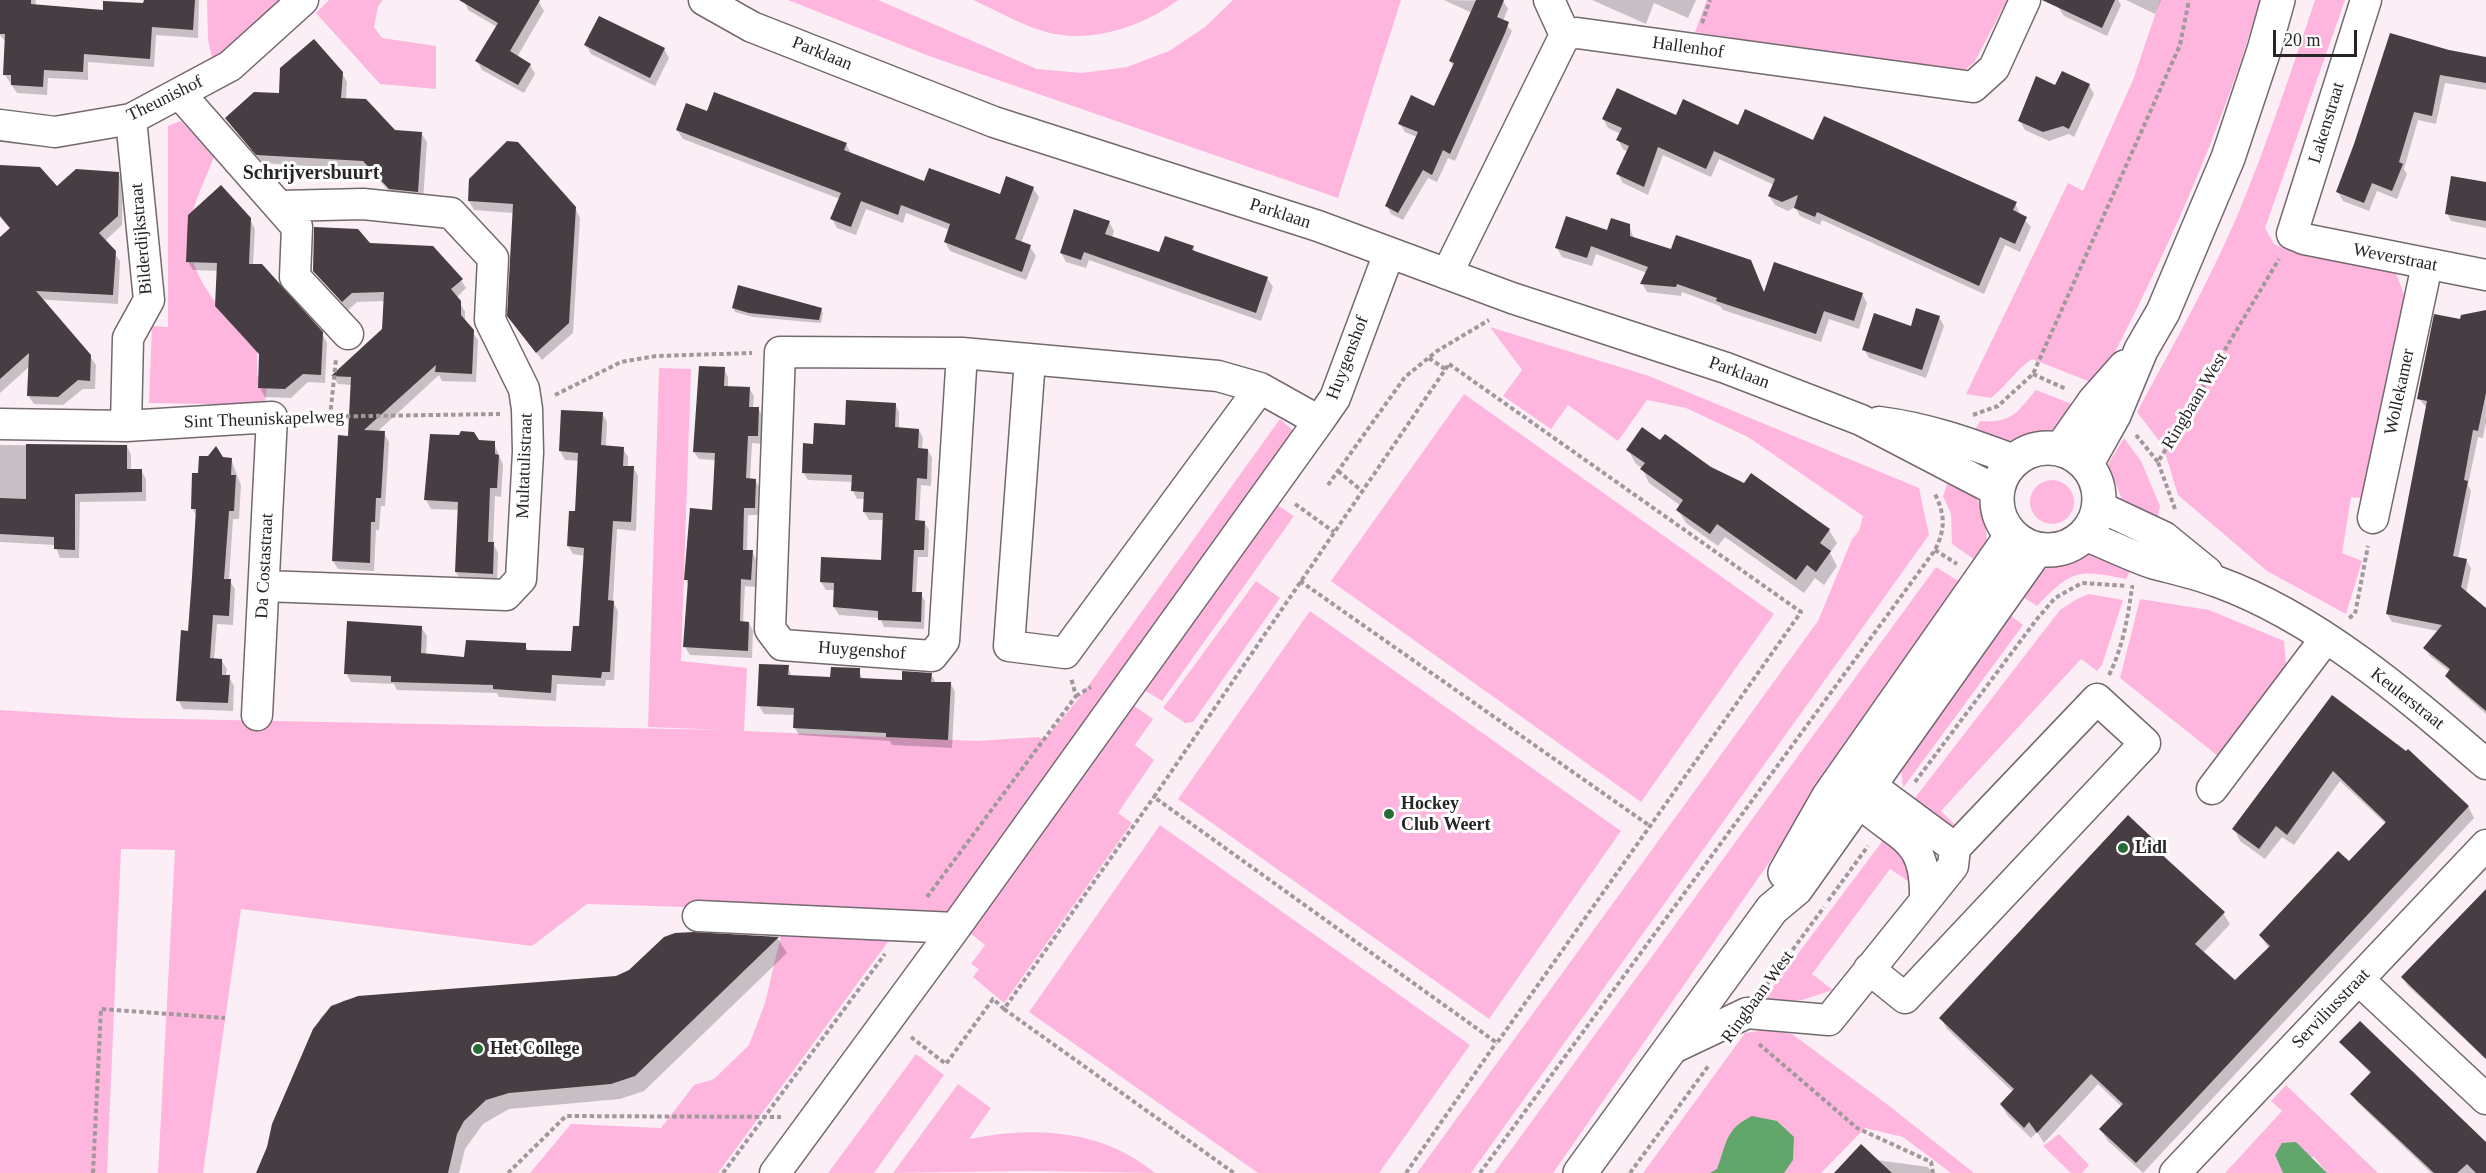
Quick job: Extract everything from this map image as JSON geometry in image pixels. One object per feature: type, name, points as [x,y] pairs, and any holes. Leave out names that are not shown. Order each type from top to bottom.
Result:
[{"type":"main road","points":[[2073,457],[2114,415],[2141,350],[2163,312],[2228,158],[2278,0]]},
{"type":"main road","points":[[2036,449],[2073,457],[2097,484],[2098,506],[2094,521],[2084,535],[2058,549],[2025,542],[1999,515],[1997,491],[2000,479],[2014,460],[2036,449]]},
{"type":"main road","points":[[1580,1173],[1772,909],[1796,889],[1859,787],[2025,542]]},
{"type":"street","name":"Theunishof","points":[[0,124],[55,132],[131,119],[230,66],[303,0]]},
{"type":"street","name":"Parklaan","points":[[704,0],[752,27],[994,122],[1318,226],[1447,274],[1726,368],[1861,420],[1914,426],[1997,491]]},
{"type":"street","points":[[1447,274],[1565,35],[1549,0]]},
{"type":"street","name":"Hallenhof","points":[[1565,35],[1578,33],[1973,87],[1994,68],[2025,0]]},
{"type":"street","name":"Lakenstraat","points":[[2298,237],[2366,0]]},
{"type":"street","points":[[180,94],[281,206],[297,227],[295,277],[348,334]]},
{"type":"street","name":"Bilderdijkstraat","points":[[126,426],[128,338],[150,300],[131,119]]},
{"type":"street","name":"Multatulistraat","points":[[265,586],[506,595],[520,579],[528,452],[524,389],[490,320],[493,258],[451,213],[363,204],[281,206]]},
{"type":"street","name":"Weverstraat","points":[[2298,237],[2427,266],[2486,275]]},
{"type":"street","name":"Huygenshof","points":[[962,353],[944,641],[932,656],[782,645],[770,629],[780,352],[962,353],[1218,376],[1260,388],[1319,421],[1335,398],[1389,253]]},
{"type":"street","name":"Wollekamer","points":[[2373,518],[2427,266]]},
{"type":"street","points":[[1030,359],[1009,646],[1065,653],[1260,388]]},
{"type":"street","name":"Sint Theuniskapelweg","points":[[0,424],[126,426],[273,417]]},
{"type":"street","name":"Da Costastraat","points":[[257,715],[273,417]]},
{"type":"street","points":[[775,1173],[955,928],[1270,486],[1319,421]]},
{"type":"street","name":"Parklaan","points":[[1945,449],[2014,460]]},
{"type":"street","name":"Keulerstraat","points":[[2098,506],[2157,550],[2326,638],[2416,703],[2486,764]]},
{"type":"street","name":"Keulerstraat","points":[[2084,535],[2157,550]]},
{"type":"street","points":[[2212,789],[2326,638]]},
{"type":"street","points":[[1669,1050],[1747,1013],[1829,1020],[1925,897],[1953,866],[1955,848],[2097,699],[2145,743],[1905,998],[1869,969]]},
{"type":"street","points":[[1859,787],[1892,814],[1955,848]]},
{"type":"street","points":[[1892,814],[1918,849],[1926,871],[1925,897]]},
{"type":"street","name":"Serviliusstraat","points":[[2175,1173],[2486,845]]},
{"type":"street","points":[[698,916],[955,928]]},
{"type":"street","points":[[2359,980],[2486,1099]]},
{"type":"path","points":[[1480,1173],[1935,550],[1944,532],[1943,509],[1930,485],[1945,449],[1960,419],[1998,406],[2033,374],[2180,45],[2189,0]]},
{"type":"path","name":"Ringbaan West","points":[[1747,1013],[1892,814],[2055,598],[2082,583],[2132,586],[2157,550],[2176,512],[2158,462],[2272,272],[2298,237]]},
{"type":"path","points":[[1328,485],[1405,377],[1429,358],[1490,320]]},
{"type":"path","points":[[330,417],[334,364],[348,334]]},
{"type":"path","points":[[527,409],[621,362],[656,356],[780,352]]},
{"type":"path","points":[[1429,358],[1445,369]]},
{"type":"path","points":[[1004,1009],[1154,797],[1449,364],[1801,612],[1406,1173]]},
{"type":"path","name":"Sint Theuniskapelweg","points":[[273,417],[514,414],[527,409]]},
{"type":"path","points":[[1338,471],[1362,490]]},
{"type":"path","points":[[1270,486],[1334,532]]},
{"type":"path","points":[[2326,638],[2355,614],[2373,518]]},
{"type":"path","points":[[1300,581],[1650,826]]},
{"type":"path","points":[[2097,699],[2116,660],[2127,620],[2132,586]]},
{"type":"path","points":[[1154,797],[1496,1043]]},
{"type":"path","points":[[888,1020],[946,1064],[993,999],[1234,1173]]},
{"type":"path","points":[[93,1173],[101,1009],[225,1018]]},
{"type":"path","points":[[1747,1013],[1757,1043],[1857,1128],[1931,1162],[1932,1173]]},
{"type":"path","name":"Ringbaan West","points":[[1630,1173],[1712,1060]]},
{"type":"path","points":[[508,1173],[566,1116],[816,1117]]},
{"type":"shaded area","points":[[207,0],[284,0],[213,62],[208,40]]},
{"type":"shaded area","points":[[329,0],[383,0],[378,6],[374,27],[382,38],[436,46],[436,89],[380,84],[316,13]]},
{"type":"shaded area","points":[[788,0],[878,0],[1037,69],[1082,73],[1127,67],[1169,51],[1205,27],[1233,0],[1401,0],[1338,198],[929,56]]},
{"type":"shaded area","points":[[973,0],[1178,0],[1164,10],[1132,25],[1115,31],[1080,36],[1037,29]]},
{"type":"shaded area","points":[[1707,0],[2007,0],[1974,63],[1961,72],[1944,72],[1695,32]]},
{"type":"shaded area","points":[[2160,0],[2260,0],[2245,50],[2209,148],[2145,291],[2098,385],[2032,359],[1991,398],[1966,394],[2068,183],[2083,191],[2133,80]]},
{"type":"shaded area","points":[[2315,0],[2345,0],[2265,228],[2274,244],[2295,253],[2396,273],[2405,297],[2369,499],[2351,497],[2342,553],[2362,561],[2346,614],[2267,571],[2178,495],[2163,446],[2137,412],[2203,289],[2238,214],[2269,135]]},
{"type":"shaded area","points":[[181,121],[214,157],[191,218],[189,238],[192,256],[207,291],[257,350],[257,376],[268,375],[265,405],[149,403],[152,326],[168,327],[168,126]]},
{"type":"shaded area","points":[[1490,327],[1649,376],[1919,488],[1929,535],[1471,1173],[1417,1173],[1818,621],[1852,539],[1859,531],[1863,516],[1748,437],[1686,408],[1647,400],[1618,441],[1568,405],[1551,429],[1503,396],[1522,370]]},
{"type":"shaded area","points":[[659,368],[691,369],[681,661],[747,668],[744,731],[977,741],[1038,737],[1045,740],[1083,693],[1280,419],[1296,433],[945,918],[907,916],[718,1173],[530,1173],[571,1124],[661,1128],[694,1085],[714,1079],[749,1045],[765,1003],[781,935],[782,910],[587,904],[532,946],[241,909],[203,1173],[158,1173],[175,850],[121,849],[107,1173],[0,1173],[0,710],[126,718],[725,730],[648,727]]},
{"type":"shaded area","points":[[2036,390],[2077,406],[2058,428],[2035,439],[2015,441],[1973,434],[1980,421],[2000,420],[2013,415]]},
{"type":"shaded area","points":[[1464,394],[1774,614],[1641,802],[1331,581]]},
{"type":"shaded area","points":[[2124,438],[2141,461],[2160,506],[2157,522],[2123,502],[2108,464]]},
{"type":"shaded area","points":[[1949,479],[1975,494],[1984,516],[1987,541],[1975,560],[1952,544],[1951,514],[1943,496]]},
{"type":"shaded area","points":[[2052,480],[2061,481],[2068,486],[2073,493],[2073,511],[2068,518],[2061,523],[2052,524],[2043,523],[2036,518],[2031,511],[2030,502],[2031,493],[2036,486],[2043,481]]},
{"type":"shaded area","points":[[1276,504],[1294,516],[1162,701],[1144,690]]},
{"type":"shaded area","points":[[2099,553],[2133,566],[2126,579],[2096,574],[2076,575],[2059,585],[2037,606],[2023,597],[2043,570],[2076,556]]},
{"type":"shaded area","points":[[1936,567],[1963,584],[1553,1173],[1494,1173]]},
{"type":"shaded area","points":[[1256,581],[1280,598],[1193,722],[1185,723],[1163,708]]},
{"type":"shaded area","points":[[2089,594],[2123,600],[2102,665],[2097,671],[2081,659],[1941,811],[1956,826],[1950,829],[1911,803],[2060,610]]},
{"type":"shaded area","points":[[2140,599],[2209,610],[2284,641],[2286,664],[2218,756],[2120,678]]},
{"type":"shaded area","points":[[1310,611],[1621,831],[1489,1019],[1178,799]]},
{"type":"shaded area","points":[[2010,615],[2023,625],[1903,788],[1900,758]]},
{"type":"shaded area","points":[[1130,703],[1153,719],[1135,745],[1154,760],[1118,813],[1132,823],[1004,1003],[973,977],[979,969],[971,964],[985,945],[965,929]]},
{"type":"shaded area","points":[[1160,825],[1470,1045],[1379,1173],[1258,1173],[1029,1012]]},
{"type":"shaded area","points":[[1887,835],[1910,868],[1908,881],[1890,869],[1812,974],[1833,990],[1802,1000],[1761,1003]]},
{"type":"shaded area","points":[[1764,1030],[1792,1034],[1888,1105],[1974,1173],[1951,1173],[1903,1137],[1865,1128],[1821,1173],[1643,1173],[1745,1033]]},
{"type":"shaded area","points":[[916,1054],[944,1075],[874,1173],[828,1173]]},
{"type":"shaded area","points":[[958,1084],[991,1108],[969,1139],[1042,1132],[1090,1139],[1113,1147],[1155,1173],[1030,1171],[893,1173]]},
{"type":"shaded area","points":[[2286,1085],[2378,1173],[2327,1173],[2314,1157],[2275,1155],[2283,1173],[2225,1173],[2282,1111],[2271,1101]]},
{"type":"shaded area","points":[[1752,1116],[1777,1121],[1794,1137],[1793,1160],[1784,1173],[1710,1173],[1717,1169],[1725,1144],[1732,1132]]},
{"type":"shaded area","points":[[2059,1134],[2089,1165],[2082,1173],[2071,1173],[2043,1146]]},
{"type":"shaded area","points":[[2296,1142],[2327,1173],[2283,1173],[2275,1155],[2282,1143]]},
{"type":"building","points":[[0,0],[31,0],[31,4],[103,10],[103,1],[143,3],[144,0],[195,0],[193,30],[152,27],[150,59],[84,54],[83,72],[44,70],[43,87],[11,85],[11,75],[3,75],[5,34],[0,34]]},
{"type":"building","points":[[459,0],[540,0],[510,51],[531,64],[518,85],[475,61],[498,23]]},
{"type":"building","points":[[1476,0],[1504,0],[1497,17],[1509,22],[1505,33],[1450,154],[1443,150],[1432,175],[1423,170],[1398,213],[1385,206],[1418,132],[1398,124],[1411,95],[1434,106],[1454,63],[1449,61]]},
{"type":"building","points":[[2042,0],[2115,0],[2102,28]]},
{"type":"building","points":[[599,16],[665,48],[650,78],[584,45]]},
{"type":"building","points":[[2390,33],[2449,50],[2486,57],[2486,83],[2440,75],[2432,116],[2414,112],[2399,162],[2403,164],[2392,191],[2372,183],[2364,203],[2336,192]]},
{"type":"building","points":[[314,39],[343,72],[341,98],[366,99],[395,130],[422,132],[418,192],[389,189],[363,161],[256,155],[225,118],[254,92],[279,93],[280,68]]},
{"type":"building","points":[[2062,71],[2090,84],[2069,129],[2063,126],[2043,132],[2018,121],[2036,76],[2055,85]]},
{"type":"building","points":[[1617,88],[1676,115],[1683,99],[1738,125],[1745,109],[1813,140],[1824,116],[2017,202],[2013,210],[2027,217],[2015,244],[2000,237],[1979,286],[1817,212],[1815,217],[1794,208],[1798,195],[1782,202],[1768,196],[1775,179],[1714,151],[1706,169],[1658,147],[1644,187],[1616,174],[1629,146],[1616,140],[1622,128],[1602,119]]},
{"type":"building","points":[[714,92],[847,143],[844,150],[924,181],[929,168],[1000,194],[1006,176],[1034,187],[1015,239],[1031,245],[1022,272],[944,242],[950,224],[901,205],[898,215],[861,201],[851,227],[830,219],[841,193],[676,130],[686,103],[707,111]]},
{"type":"building","points":[[507,141],[518,142],[576,207],[569,323],[536,353],[507,316],[513,204],[468,201],[469,179]]},
{"type":"building","points":[[0,165],[40,167],[57,186],[76,169],[119,172],[118,216],[99,233],[116,251],[113,295],[36,291],[91,355],[90,381],[78,380],[58,397],[27,396],[29,353],[0,379],[0,237],[10,228],[0,216]]},
{"type":"building","points":[[2451,176],[2486,182],[2486,221],[2445,214]]},
{"type":"building","points":[[221,185],[251,218],[249,264],[262,264],[323,332],[321,375],[303,374],[285,389],[258,388],[259,354],[215,306],[217,263],[186,262],[188,215]]},
{"type":"building","points":[[1074,209],[1110,221],[1105,234],[1159,252],[1165,236],[1194,246],[1192,250],[1268,277],[1256,313],[1084,252],[1081,260],[1060,253]]},
{"type":"building","points":[[1566,216],[1607,230],[1611,218],[1630,224],[1630,236],[1671,249],[1676,235],[1751,260],[1764,292],[1774,262],[1863,293],[1854,321],[1824,311],[1816,334],[1716,301],[1717,298],[1677,284],[1676,287],[1640,284],[1648,267],[1591,246],[1587,258],[1555,248]]},
{"type":"building","points":[[314,227],[358,229],[370,243],[433,246],[463,279],[451,289],[461,301],[461,315],[474,330],[472,374],[435,372],[436,365],[364,430],[385,431],[381,498],[376,498],[375,522],[371,522],[370,563],[332,561],[338,435],[348,436],[351,377],[331,376],[382,329],[384,292],[352,293],[342,302],[313,271]]},
{"type":"building","points":[[738,285],[822,308],[819,320],[749,313],[732,308]]},
{"type":"building","points":[[1916,308],[1940,316],[1922,370],[1862,350],[1874,313],[1911,326]]},
{"type":"building","points":[[2486,310],[2486,393],[2478,431],[2473,430],[2464,480],[2468,481],[2453,556],[2467,559],[2461,587],[2486,608],[2486,711],[2445,676],[2450,669],[2423,648],[2442,625],[2386,614],[2427,401],[2417,399],[2434,314],[2460,319],[2461,315]]},
{"type":"building","points":[[699,366],[725,367],[724,386],[750,387],[749,407],[759,407],[758,436],[748,436],[746,478],[756,479],[755,508],[744,508],[743,550],[753,550],[751,580],[741,579],[740,621],[749,622],[748,651],[683,647],[688,580],[684,580],[690,508],[712,510],[715,453],[693,452]]},
{"type":"building","points":[[846,400],[896,403],[895,427],[919,429],[918,448],[928,449],[927,479],[917,478],[915,520],[925,521],[924,550],[914,550],[912,592],[922,592],[921,622],[878,620],[878,611],[833,607],[834,583],[820,582],[821,557],[881,560],[883,513],[863,512],[864,492],[851,491],[852,475],[802,473],[803,443],[813,444],[814,423],[845,425]]},
{"type":"building","points":[[561,410],[603,412],[601,445],[624,447],[623,466],[634,466],[631,522],[613,521],[608,600],[614,601],[610,672],[602,672],[601,678],[552,675],[551,693],[493,689],[493,685],[391,682],[391,676],[344,674],[347,621],[422,626],[421,653],[464,657],[466,640],[526,643],[526,650],[571,651],[573,626],[579,626],[584,548],[567,546],[569,511],[575,511],[578,453],[559,451]]},
{"type":"building","points":[[1642,427],[1660,440],[1665,434],[1711,467],[1744,483],[1751,473],[1830,529],[1820,543],[1831,551],[1816,572],[1807,565],[1796,580],[1717,524],[1710,534],[1676,510],[1683,500],[1640,469],[1645,463],[1626,450]]},
{"type":"building","points":[[461,431],[474,432],[479,440],[495,441],[495,454],[499,455],[497,488],[490,488],[488,542],[494,542],[493,574],[455,572],[458,502],[424,500],[430,434],[459,435]]},
{"type":"building","points":[[26,444],[127,445],[127,469],[142,469],[142,492],[75,494],[75,550],[54,549],[54,537],[0,534],[0,498],[26,499]]},
{"type":"building","points":[[216,446],[223,457],[232,458],[231,475],[236,475],[234,511],[229,511],[224,579],[231,579],[229,616],[213,615],[210,658],[222,659],[222,675],[230,675],[228,703],[176,701],[181,630],[188,631],[192,577],[196,509],[191,509],[192,473],[198,473],[199,456],[208,456]]},
{"type":"building","points":[[759,664],[789,665],[788,675],[830,677],[831,667],[860,668],[860,678],[902,680],[902,671],[932,673],[931,682],[951,682],[948,740],[886,737],[886,733],[793,728],[794,708],[757,706]]},
{"type":"building","points":[[2332,695],[2406,751],[2408,749],[2469,806],[2136,1163],[2099,1129],[2123,1104],[2091,1074],[2037,1133],[2029,1122],[2024,1128],[2000,1104],[2014,1089],[1939,1018],[2128,815],[2163,848],[2159,852],[2225,912],[2195,944],[2235,980],[2270,946],[2259,935],[2338,851],[2349,861],[2386,822],[2333,771],[2287,835],[2276,826],[2259,849],[2232,829]]},
{"type":"building","points":[[2486,889],[2486,1059],[2401,977]]},
{"type":"building","points":[[675,933],[779,937],[635,1076],[611,1084],[509,1093],[486,1100],[464,1121],[457,1134],[448,1173],[256,1173],[267,1147],[272,1124],[313,1029],[331,1006],[358,996],[616,976],[629,970],[664,937]]},
{"type":"building","points":[[2360,1021],[2486,1142],[2486,1173],[2476,1173],[2467,1164],[2457,1173],[2434,1173],[2350,1094],[2371,1072],[2339,1042]]},
{"type":"building","points":[[1861,1144],[1892,1173],[1834,1173]]},
{"type":"place","name":"Hockey Club Weert","points":[[1389,814]]},
{"type":"place","name":"Lidl","points":[[2123,848]]},
{"type":"place","name":"Het College","points":[[478,1049]]},
{"type":"district","name":"Schrijversbuurt","points":[[311,174]]}]
